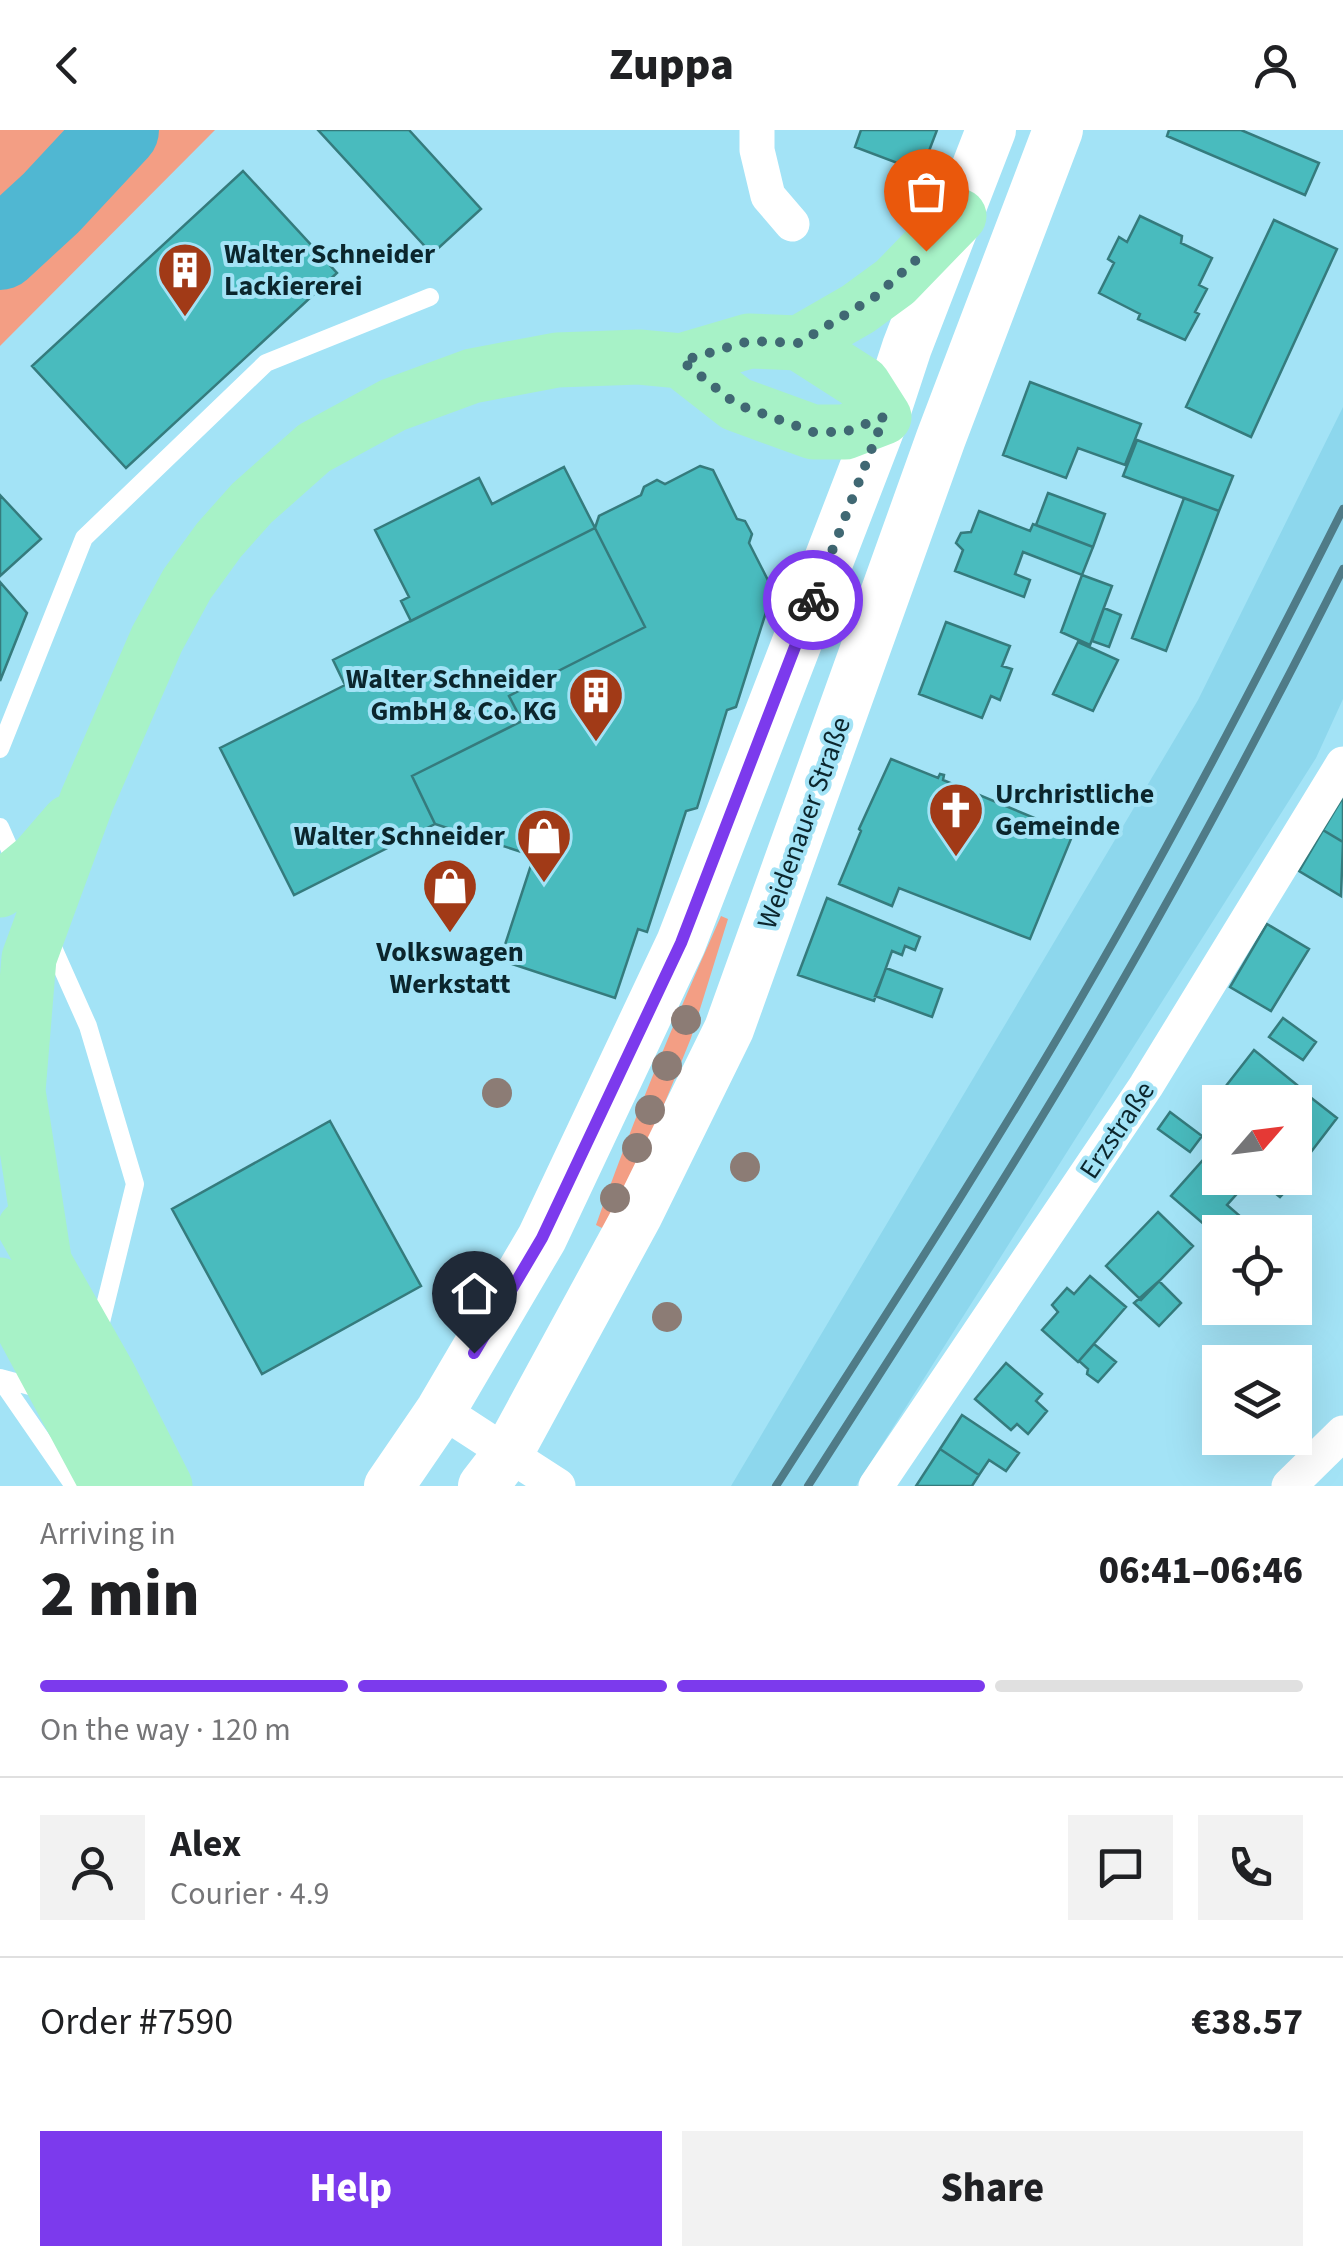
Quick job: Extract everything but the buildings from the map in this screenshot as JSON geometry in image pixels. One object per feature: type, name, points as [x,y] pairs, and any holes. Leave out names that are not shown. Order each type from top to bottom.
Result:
[{"type":"highway","points":[[22,1272],[18,1091],[28,958],[87,800],[157,638],[187,584],[219,540],[252,503],[314,448],[392,405],[472,376],[556,360],[598,357],[682,361],[749,341],[819,331],[894,282],[958,216]]},
{"type":"highway","points":[[682,361],[736,404],[813,432],[845,432],[884,417],[863,384],[819,331]]},
{"type":"highway","points":[[0,890],[37,859],[87,800]]},
{"type":"highway","points":[[0,1187],[22,1272],[139,1482]]},
{"type":"main road","points":[[389,1486],[441,1410],[542,1238],[681,943],[991,130]]},
{"type":"main road","name":"Weidenauer Straße","points":[[495,1470],[638,1214],[730,1029],[942,438],[1058,130]]},
{"type":"main road","points":[[884,417],[942,438]]},
{"type":"street","points":[[757,130],[757,150],[768,196],[792,224]]},
{"type":"street","name":"Erzstraße","points":[[876,1486],[1146,1086],[1343,764]]},
{"type":"street","points":[[441,1410],[495,1470],[558,1486]]},
{"type":"street","points":[[1290,1486],[1343,1434]]},
{"type":"lane","points":[[0,748],[84,538],[266,364],[430,297]]},
{"type":"lane","points":[[0,828],[88,1026],[135,1184],[84,1390],[0,1379]]},
{"type":"lane","points":[[0,1379],[74,1486]]},
{"type":"shaded area","points":[[0,130],[215,130],[0,346]]},
{"type":"shaded area","points":[[1343,407],[1343,699],[1316,758],[856,1486],[731,1486],[1198,700]]},
{"type":"shaded area","points":[[721,916],[728,919],[691,1038],[657,1122],[604,1229],[596,1225],[610,1186]]},
{"type":"waterway","points":[[0,250],[51,203],[119,130]]},
{"type":"railway","points":[[776,1486],[972,1178],[1085,991],[1218,752],[1343,509]]},
{"type":"railway","points":[[808,1486],[999,1186],[1109,1004],[1229,788],[1343,569]]},
{"type":"way so far","points":[[813,600],[884,417],[845,432],[813,432],[736,404],[682,361],[749,341],[799,343],[876,296],[926,251]]},
{"type":"place","name":"Walter Schneider Lackiererei","points":[[185,319]]},
{"type":"place","name":"Walter Schneider GmbH & Co. KG","points":[[596,744]]},
{"type":"place","name":"Urchristliche Gemeinde","points":[[956,859]]},
{"type":"place","name":"Walter Schneider","points":[[544,885]]},
{"type":"place","name":"Volkswagen Werkstatt","points":[[450,935]]},
{"type":"route","points":[[474,1353],[542,1238],[681,943],[813,600]]}]
